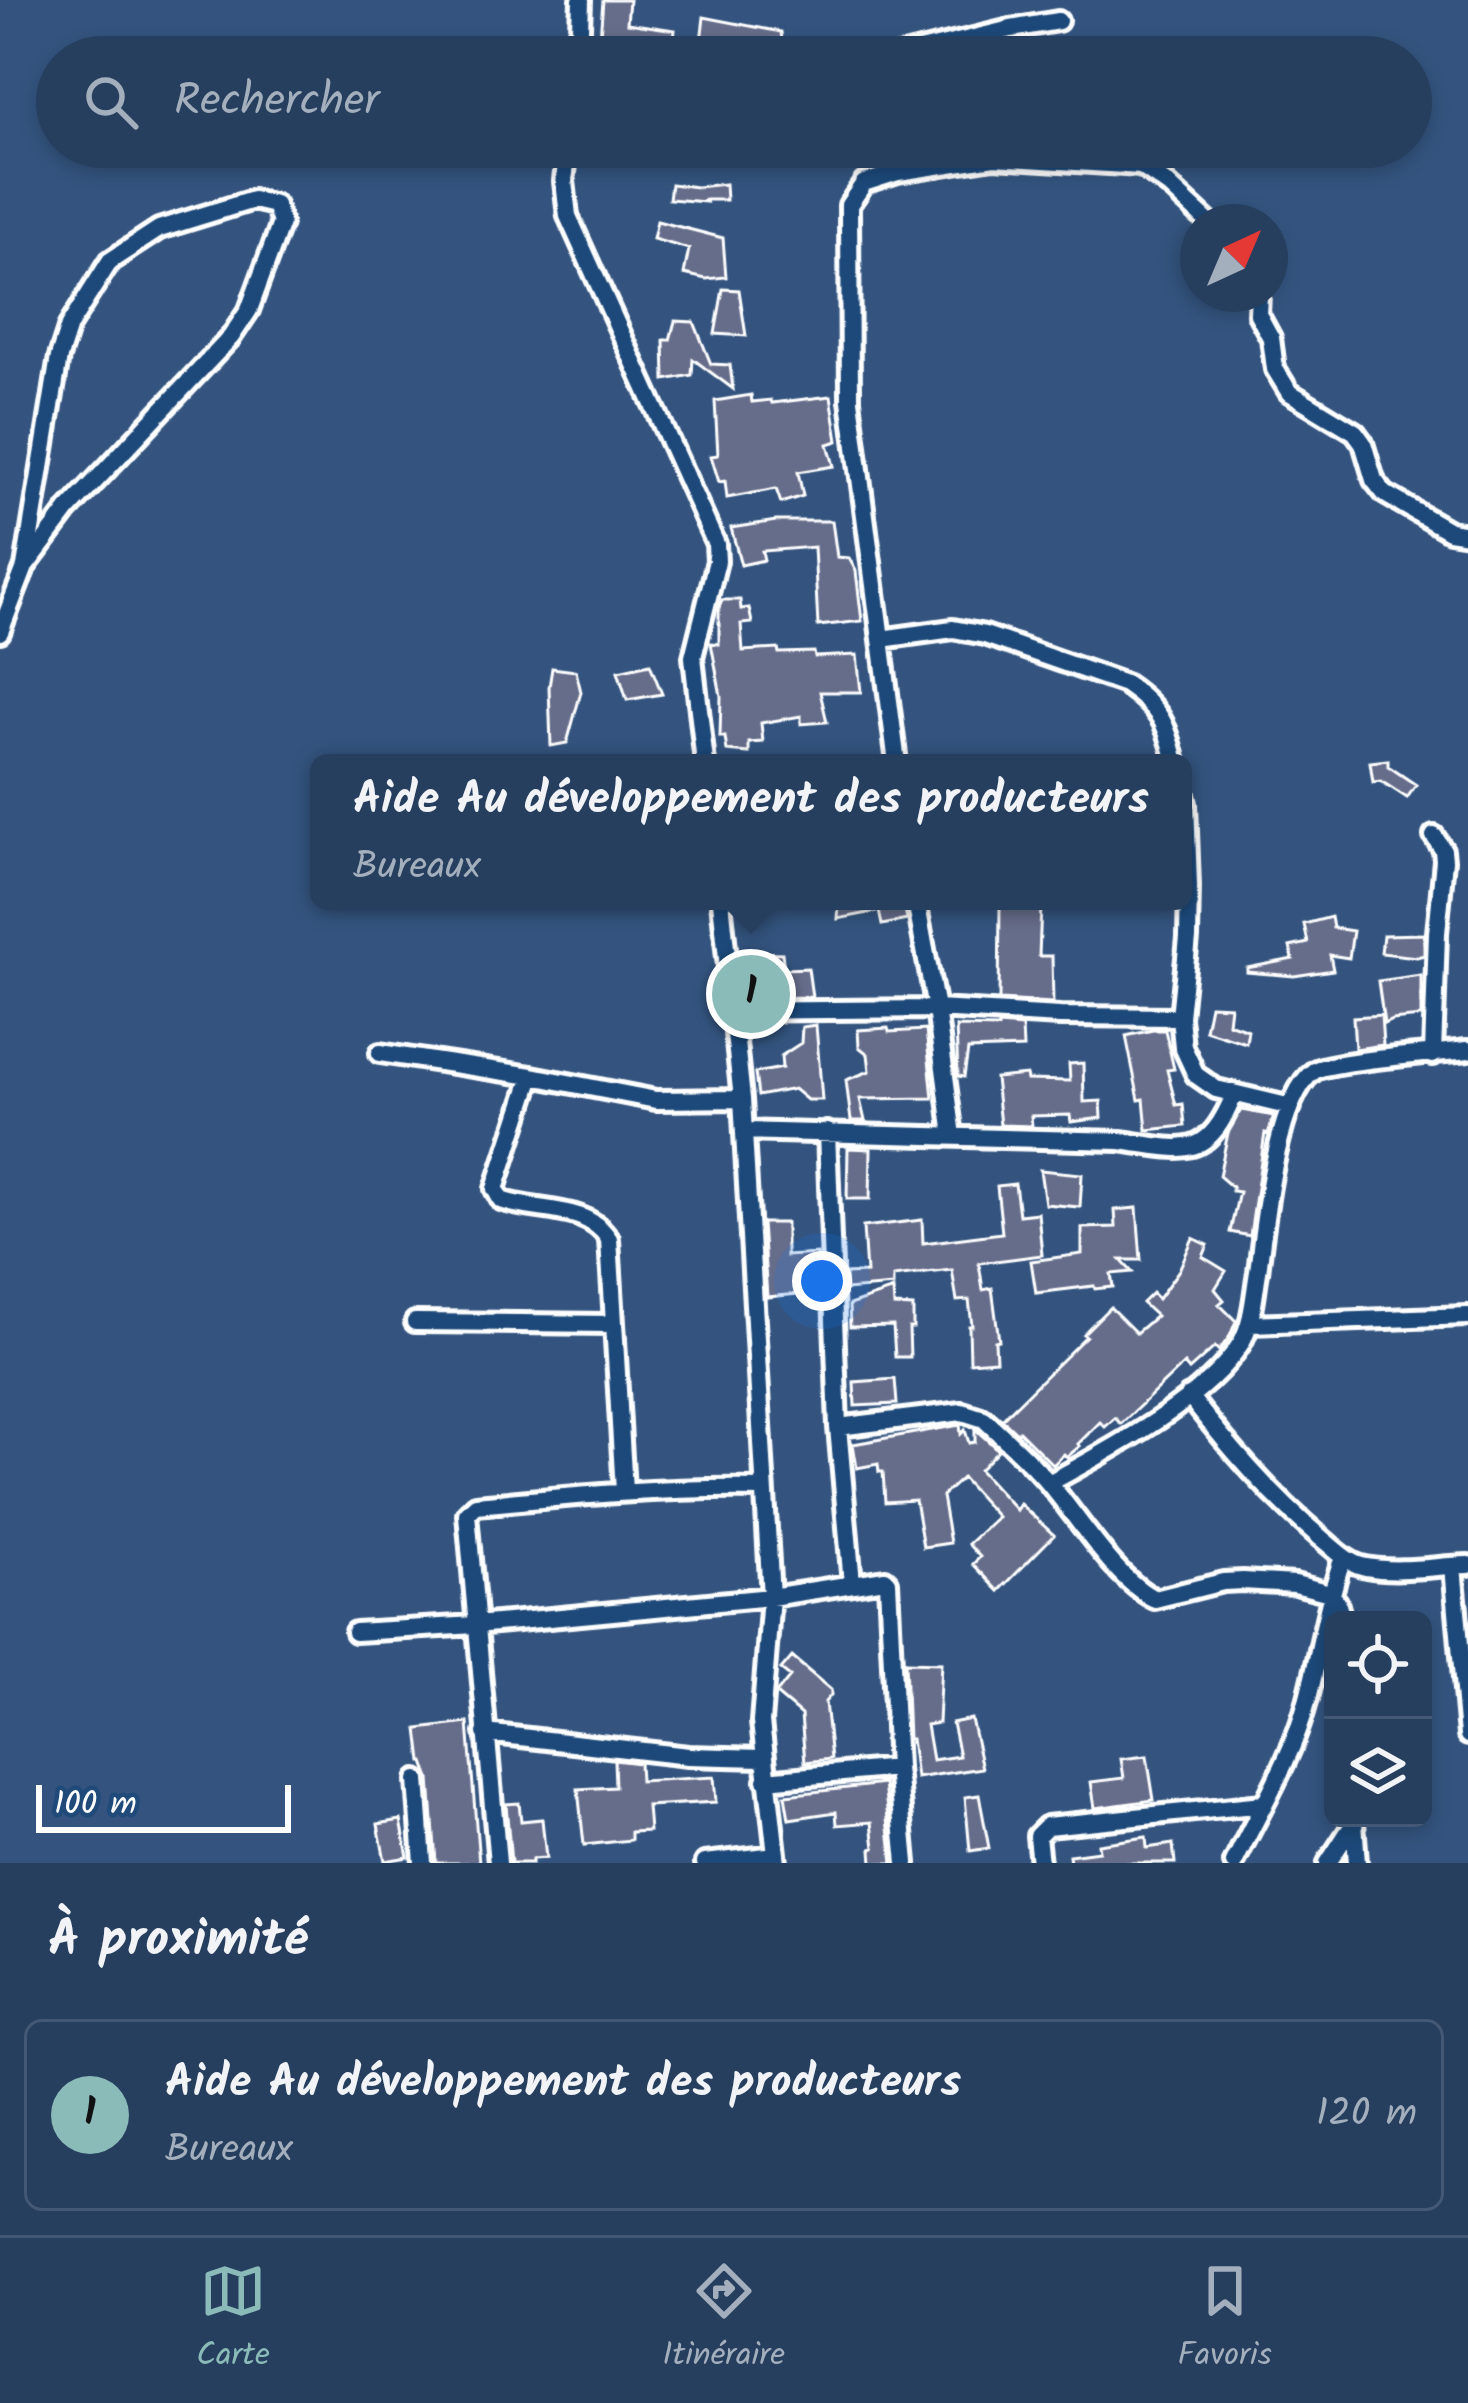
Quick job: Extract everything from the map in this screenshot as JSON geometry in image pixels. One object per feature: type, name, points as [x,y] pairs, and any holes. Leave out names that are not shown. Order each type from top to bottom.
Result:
[{"type":"street","points":[[580,36],[581,0]]},
{"type":"street","points":[[982,36],[1058,21]]},
{"type":"street","points":[[566,168],[568,216],[716,544],[717,560],[693,657],[704,754]]},
{"type":"street","points":[[896,754],[850,400],[850,205],[864,183],[925,168]]},
{"type":"street","points":[[1144,168],[1189,204]]},
{"type":"street","points":[[0,632],[26,567],[59,358],[69,326],[110,261],[159,230],[253,200],[275,205],[281,223],[249,310],[231,338],[68,509],[26,567]]},
{"type":"street","points":[[1258,312],[1271,338],[1275,369],[1289,392],[1355,432],[1384,494],[1448,531],[1468,534]]},
{"type":"street","points":[[881,639],[952,629],[986,634],[1126,684],[1160,712],[1174,754]]},
{"type":"street","points":[[1433,1054],[1444,860],[1434,836]]},
{"type":"street","points":[[706,1863],[777,1859],[763,1758],[762,1688],[771,1597],[742,1099],[722,910]]},
{"type":"street","points":[[918,910],[953,1136]]},
{"type":"street","points":[[1187,910],[1180,1017],[1183,1047],[1196,1075],[1234,1095],[1291,1107]]},
{"type":"street","points":[[734,1011],[936,1009],[1180,1017]]},
{"type":"street","points":[[1049,1483],[1189,1396],[1242,1340],[1249,1324],[1266,1209],[1300,1086],[1316,1070],[1344,1063],[1468,1050]]},
{"type":"street","points":[[380,1053],[656,1100],[742,1099]]},
{"type":"street","points":[[532,1076],[496,1189],[501,1200],[514,1205],[591,1220],[609,1239],[624,1491]]},
{"type":"street","points":[[744,1131],[1120,1141],[1176,1148],[1206,1142],[1234,1095]]},
{"type":"street","points":[[827,1132],[838,1427],[852,1583]]},
{"type":"street","points":[[1249,1324],[1468,1316]]},
{"type":"street","points":[[415,1322],[613,1324]]},
{"type":"street","points":[[1189,1396],[1289,1511],[1343,1558],[1364,1568],[1461,1565],[1468,1735]]},
{"type":"street","points":[[838,1427],[973,1414],[984,1419],[1049,1483],[1142,1593],[1155,1599],[1223,1582],[1295,1584],[1330,1593],[1340,1611]]},
{"type":"street","points":[[498,1863],[470,1508],[624,1491],[764,1489]]},
{"type":"street","points":[[1234,1863],[1286,1761],[1306,1705],[1330,1593],[1343,1558]]},
{"type":"street","points":[[355,1632],[771,1597],[882,1578],[888,1582],[906,1863]]},
{"type":"street","points":[[485,1733],[688,1756],[763,1758]]},
{"type":"street","points":[[766,1780],[897,1768]]},
{"type":"street","points":[[417,1780],[423,1863]]},
{"type":"street","points":[[1040,1863],[1037,1836],[1047,1826],[1263,1804]]},
{"type":"street","points":[[1328,1863],[1350,1827]]},
{"type":"street","points":[[1354,1827],[1357,1863]]},
{"type":"building","points":[[603,0],[629,0],[627,23],[675,30],[674,36],[600,36]]},
{"type":"building","points":[[704,17],[781,32],[781,36],[702,36]]},
{"type":"building","points":[[671,184],[725,184],[726,200],[669,199]]},
{"type":"building","points":[[657,221],[723,238],[726,277],[684,274],[689,249],[653,239]]},
{"type":"building","points":[[723,289],[739,290],[746,336],[715,334]]},
{"type":"building","points":[[675,321],[694,322],[711,364],[730,365],[733,389],[693,359],[692,375],[665,380],[664,340],[670,340]]},
{"type":"building","points":[[751,395],[752,402],[772,403],[831,396],[838,441],[828,444],[834,466],[798,472],[803,496],[781,503],[776,489],[727,498],[725,481],[719,482],[711,456],[718,455],[715,401]]},
{"type":"building","points":[[776,521],[832,521],[837,557],[849,558],[856,571],[862,621],[818,626],[814,547],[762,551],[764,560],[741,565],[731,528]]},
{"type":"building","points":[[722,600],[740,600],[741,609],[749,608],[752,623],[741,624],[743,651],[857,655],[861,692],[820,692],[827,722],[801,724],[801,716],[761,723],[763,742],[749,743],[749,753],[727,751],[725,737],[720,737],[721,696],[711,643],[719,644]]},
{"type":"building","points":[[650,664],[662,694],[627,700],[618,671]]},
{"type":"building","points":[[552,668],[576,671],[581,692],[567,743],[551,746],[549,687]]},
{"type":"building","points":[[1388,760],[1388,766],[1416,785],[1407,798],[1381,781],[1373,782],[1370,762]]},
{"type":"building","points":[[839,910],[905,910],[907,920],[882,925],[879,911],[838,919]]},
{"type":"building","points":[[1000,910],[1041,910],[1039,956],[1052,956],[1053,1003],[999,1000]]},
{"type":"building","points":[[1331,917],[1333,928],[1353,931],[1349,958],[1330,955],[1333,970],[1294,976],[1247,972],[1247,968],[1293,959],[1290,947],[1308,943],[1304,924]]},
{"type":"building","points":[[1424,934],[1424,955],[1381,953],[1383,935]]},
{"type":"building","points":[[751,952],[782,953],[784,969],[808,968],[812,997],[747,998],[746,974],[757,974]]},
{"type":"building","points":[[1421,975],[1421,1017],[1384,1024],[1378,981]]},
{"type":"building","points":[[1210,1005],[1230,1006],[1228,1023],[1248,1030],[1246,1043],[1205,1030]]},
{"type":"building","points":[[1381,1015],[1383,1045],[1355,1049],[1353,1017]]},
{"type":"building","points":[[816,1025],[822,1100],[807,1100],[794,1089],[758,1096],[755,1073],[782,1068],[781,1056],[801,1043],[802,1027]]},
{"type":"building","points":[[956,1027],[1022,1027],[1023,1048],[968,1050],[964,1077],[958,1076]]},
{"type":"building","points":[[888,1028],[889,1032],[926,1030],[933,1098],[860,1099],[865,1121],[851,1121],[846,1080],[870,1071],[868,1054],[859,1047],[858,1030]]},
{"type":"building","points":[[1165,1030],[1174,1069],[1167,1070],[1176,1105],[1183,1104],[1185,1126],[1147,1130],[1144,1099],[1139,1100],[1126,1036]]},
{"type":"building","points":[[1083,1063],[1084,1102],[1101,1101],[1102,1118],[1071,1122],[1070,1115],[1031,1116],[1032,1126],[1000,1125],[995,1078],[1026,1075],[1027,1080],[1070,1081],[1069,1064]]},
{"type":"building","points":[[1241,1110],[1274,1116],[1265,1133],[1250,1236],[1230,1232],[1239,1192],[1219,1176],[1228,1133]]},
{"type":"building","points":[[848,1148],[871,1149],[870,1199],[847,1199]]},
{"type":"building","points":[[1040,1170],[1082,1174],[1080,1207],[1045,1204]]},
{"type":"building","points":[[1015,1184],[1019,1215],[1038,1213],[1042,1255],[979,1263],[983,1290],[992,1288],[999,1340],[995,1341],[996,1360],[970,1362],[969,1300],[957,1301],[952,1270],[893,1277],[893,1286],[846,1290],[845,1274],[866,1273],[863,1227],[922,1220],[923,1243],[1002,1233],[997,1186]]},
{"type":"building","points":[[1137,1208],[1141,1260],[1121,1260],[1132,1272],[1111,1274],[1113,1287],[1036,1293],[1031,1261],[1082,1254],[1082,1228],[1116,1227],[1115,1210]]},
{"type":"building","points":[[762,1223],[786,1223],[786,1256],[817,1254],[820,1292],[767,1297]]},
{"type":"building","points":[[1193,1238],[1208,1245],[1203,1257],[1226,1271],[1215,1289],[1224,1300],[1219,1304],[1236,1321],[1230,1336],[1219,1351],[1215,1347],[1189,1370],[1184,1364],[1121,1424],[1115,1418],[1105,1427],[1100,1422],[1080,1446],[1053,1465],[1002,1419],[1110,1307],[1136,1333],[1156,1316],[1142,1303],[1152,1293],[1158,1299],[1179,1270]]},
{"type":"building","points":[[893,1290],[894,1306],[913,1307],[910,1357],[895,1357],[893,1326],[850,1327],[849,1305]]},
{"type":"building","points":[[895,1379],[897,1404],[855,1406],[854,1382]]},
{"type":"building","points":[[960,1425],[969,1443],[975,1442],[975,1429],[998,1450],[979,1470],[1016,1510],[1020,1504],[1054,1535],[999,1591],[973,1564],[980,1557],[968,1544],[997,1517],[962,1478],[942,1496],[950,1543],[923,1547],[915,1500],[885,1502],[878,1464],[857,1468],[853,1444]]},
{"type":"building","points":[[792,1657],[831,1690],[825,1702],[831,1759],[805,1762],[801,1715],[776,1694],[790,1677],[781,1670]]},
{"type":"building","points":[[905,1662],[941,1663],[938,1723],[926,1725],[932,1760],[959,1756],[952,1723],[971,1719],[982,1768],[916,1778],[908,1739]]},
{"type":"building","points":[[468,1723],[479,1863],[436,1863],[430,1779],[422,1762],[418,1729]]},
{"type":"building","points":[[1147,1756],[1154,1800],[1095,1808],[1091,1782],[1124,1778],[1121,1759]]},
{"type":"building","points":[[614,1760],[639,1763],[640,1781],[714,1777],[716,1802],[647,1806],[649,1831],[631,1832],[631,1840],[584,1845],[578,1789],[615,1787]]},
{"type":"building","points":[[884,1784],[893,1863],[873,1863],[872,1822],[837,1825],[836,1812],[789,1819],[785,1795]]},
{"type":"building","points":[[979,1795],[989,1848],[970,1851],[965,1797]]},
{"type":"building","points":[[519,1803],[521,1821],[542,1819],[546,1858],[532,1859],[532,1863],[511,1863],[506,1804]]},
{"type":"building","points":[[401,1820],[408,1857],[385,1861],[378,1824]]},
{"type":"building","points":[[1146,1837],[1147,1848],[1173,1844],[1175,1863],[1070,1863],[1069,1855],[1099,1851],[1098,1844]]},
{"type":"place","name":"Aide Au développement des producteurs","points":[[751,994]]}]
